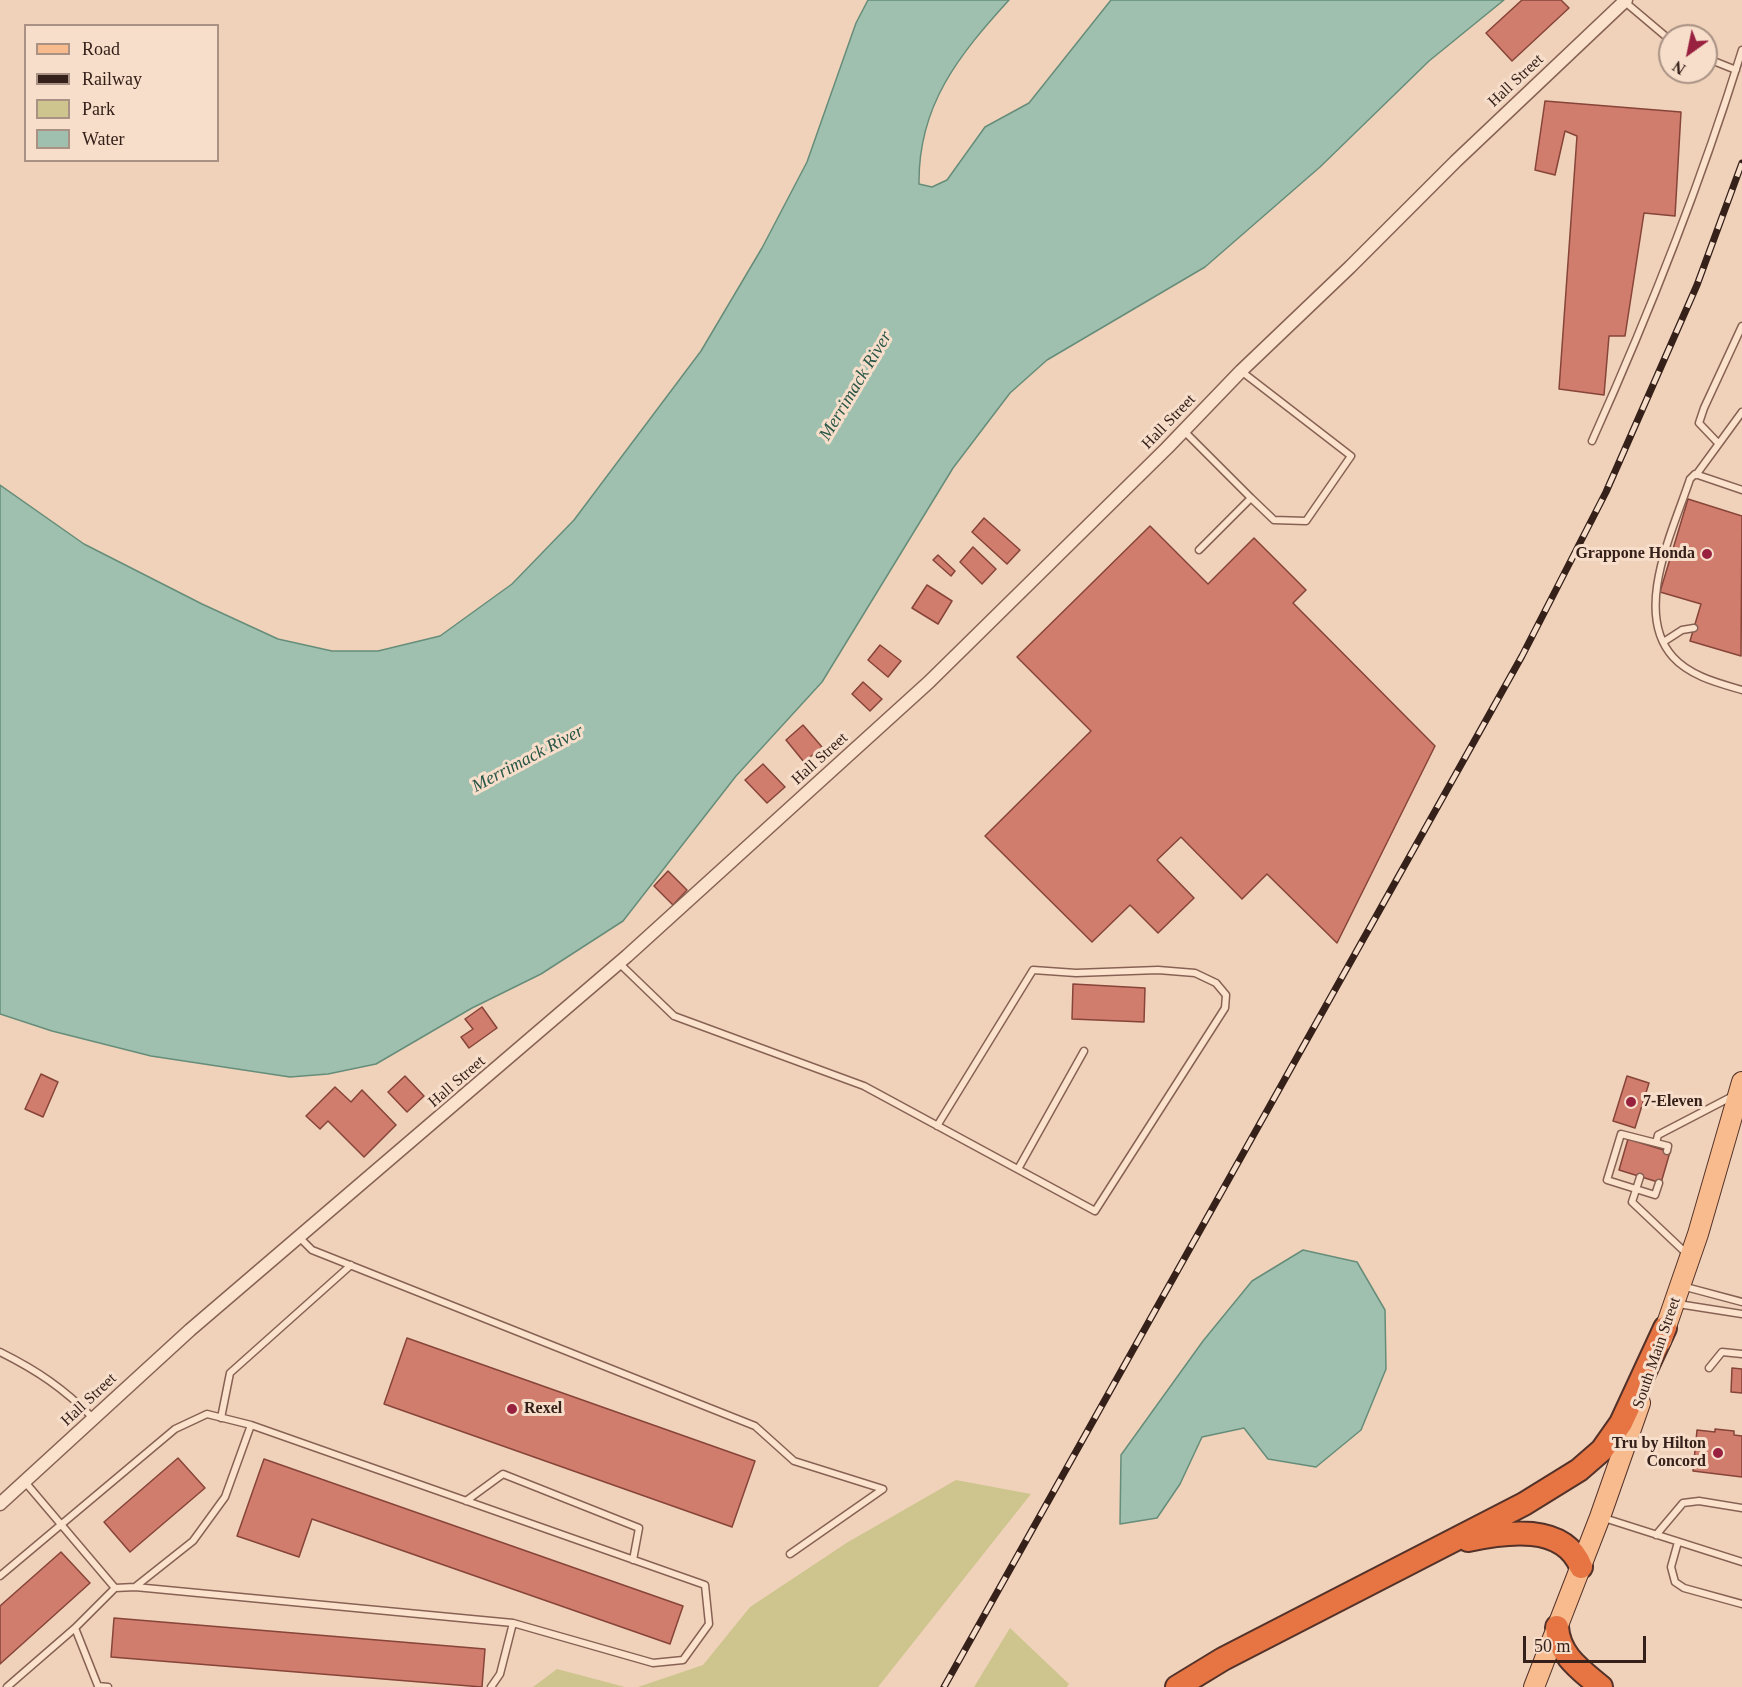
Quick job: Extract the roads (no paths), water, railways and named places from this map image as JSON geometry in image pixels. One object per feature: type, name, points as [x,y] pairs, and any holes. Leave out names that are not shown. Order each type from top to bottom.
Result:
[{"type":"highway","points":[[1178,1687],[1223,1659],[1558,1485],[1594,1457],[1621,1423],[1665,1328]]},
{"type":"highway","points":[[1437,1548],[1483,1537],[1530,1534],[1565,1545],[1573,1550],[1581,1567]]},
{"type":"highway","points":[[1557,1627],[1558,1640],[1566,1656],[1601,1687]]},
{"type":"main road","name":"South Main Street","points":[[1534,1687],[1600,1517],[1690,1257],[1740,1088]]},
{"type":"street","name":"Hall Street","points":[[0,1504],[190,1330],[619,963],[929,682],[1464,153],[1626,1]]},
{"type":"lane","points":[[1626,1],[1658,29]]},
{"type":"lane","points":[[1592,441],[1630,356],[1689,203],[1742,50]]},
{"type":"lane","points":[[1718,63],[1736,70]]},
{"type":"lane","points":[[1718,443],[1700,423],[1704,408],[1742,326]]},
{"type":"lane","points":[[1184,431],[1275,520],[1306,521],[1351,456],[1241,371]]},
{"type":"lane","points":[[1742,412],[1696,475],[1690,479],[1656,585],[1654,621],[1672,657],[1705,679],[1742,690]]},
{"type":"lane","points":[[1696,475],[1742,490]]},
{"type":"lane","points":[[1199,550],[1251,498]]},
{"type":"lane","points":[[1665,641],[1682,630],[1694,628]]},
{"type":"lane","points":[[619,963],[674,1016],[864,1086],[937,1126],[1095,1211],[1224,1008],[1226,995],[1215,983],[1196,973],[1158,970],[1076,973],[1033,970],[937,1126]]},
{"type":"lane","points":[[1018,1169],[1084,1051]]},
{"type":"lane","points":[[1652,1143],[1658,1134],[1740,1088]]},
{"type":"lane","points":[[1659,1183],[1655,1195],[1607,1180],[1621,1134],[1668,1146],[1667,1151]]},
{"type":"lane","points":[[1640,1177],[1632,1202],[1690,1257]]},
{"type":"lane","points":[[299,1237],[312,1250],[755,1426],[794,1461],[883,1489],[790,1554]]},
{"type":"lane","points":[[220,1418],[230,1373],[351,1266]]},
{"type":"lane","points":[[1677,1294],[1742,1304]]},
{"type":"lane","points":[[1677,1294],[1742,1314]]},
{"type":"lane","points":[[1732,1312],[1742,1304]]},
{"type":"lane","points":[[0,1352],[38,1371],[64,1389],[94,1419]]},
{"type":"lane","points":[[1709,1368],[1722,1352],[1742,1354]]},
{"type":"lane","points":[[0,1576],[61,1522],[175,1429],[207,1414],[251,1425],[705,1585],[709,1624],[683,1660],[653,1663],[513,1623],[135,1587],[115,1588],[75,1628],[7,1687]]},
{"type":"lane","points":[[135,1587],[193,1541],[225,1497],[251,1425]]},
{"type":"lane","points":[[466,1501],[503,1474],[639,1528],[633,1560]]},
{"type":"lane","points":[[25,1482],[115,1588]]},
{"type":"lane","points":[[1656,1535],[1678,1507],[1687,1502],[1699,1501],[1742,1508]]},
{"type":"lane","points":[[1600,1517],[1742,1562]]},
{"type":"lane","points":[[1678,1542],[1671,1567],[1675,1582],[1684,1588],[1742,1604]]},
{"type":"lane","points":[[491,1687],[500,1674],[513,1623]]},
{"type":"lane","points":[[75,1628],[98,1686],[108,1687]]},
{"type":"water","name":"Merrimack River","points":[[868,0],[1009,0],[958,62],[934,106],[921,156],[919,184],[932,187],[947,180],[985,127],[1029,103],[1111,0],[1504,0],[1429,61],[1320,167],[1205,267],[1047,360],[1010,393],[953,468],[822,682],[736,776],[623,921],[541,974],[472,1008],[376,1064],[328,1074],[290,1077],[151,1056],[52,1031],[0,1014],[0,485],[84,544],[202,604],[278,639],[332,651],[378,651],[440,636],[512,584],[574,520],[701,351],[762,248],[807,162],[856,23]]},
{"type":"water","points":[[1303,1250],[1357,1262],[1385,1310],[1386,1369],[1361,1430],[1316,1467],[1268,1459],[1244,1428],[1202,1437],[1180,1484],[1157,1518],[1120,1524],[1121,1455],[1203,1341],[1252,1281]]},
{"type":"railway","points":[[944,1687],[1522,656],[1606,492],[1697,285],[1742,163]]},
{"type":"place","name":"Grappone Honda","points":[[1707,554]]},
{"type":"place","name":"7-Eleven","points":[[1631,1102]]},
{"type":"place","name":"Rexel","points":[[512,1409]]},
{"type":"place","name":"Tru by Hilton Concord","points":[[1718,1453]]}]
